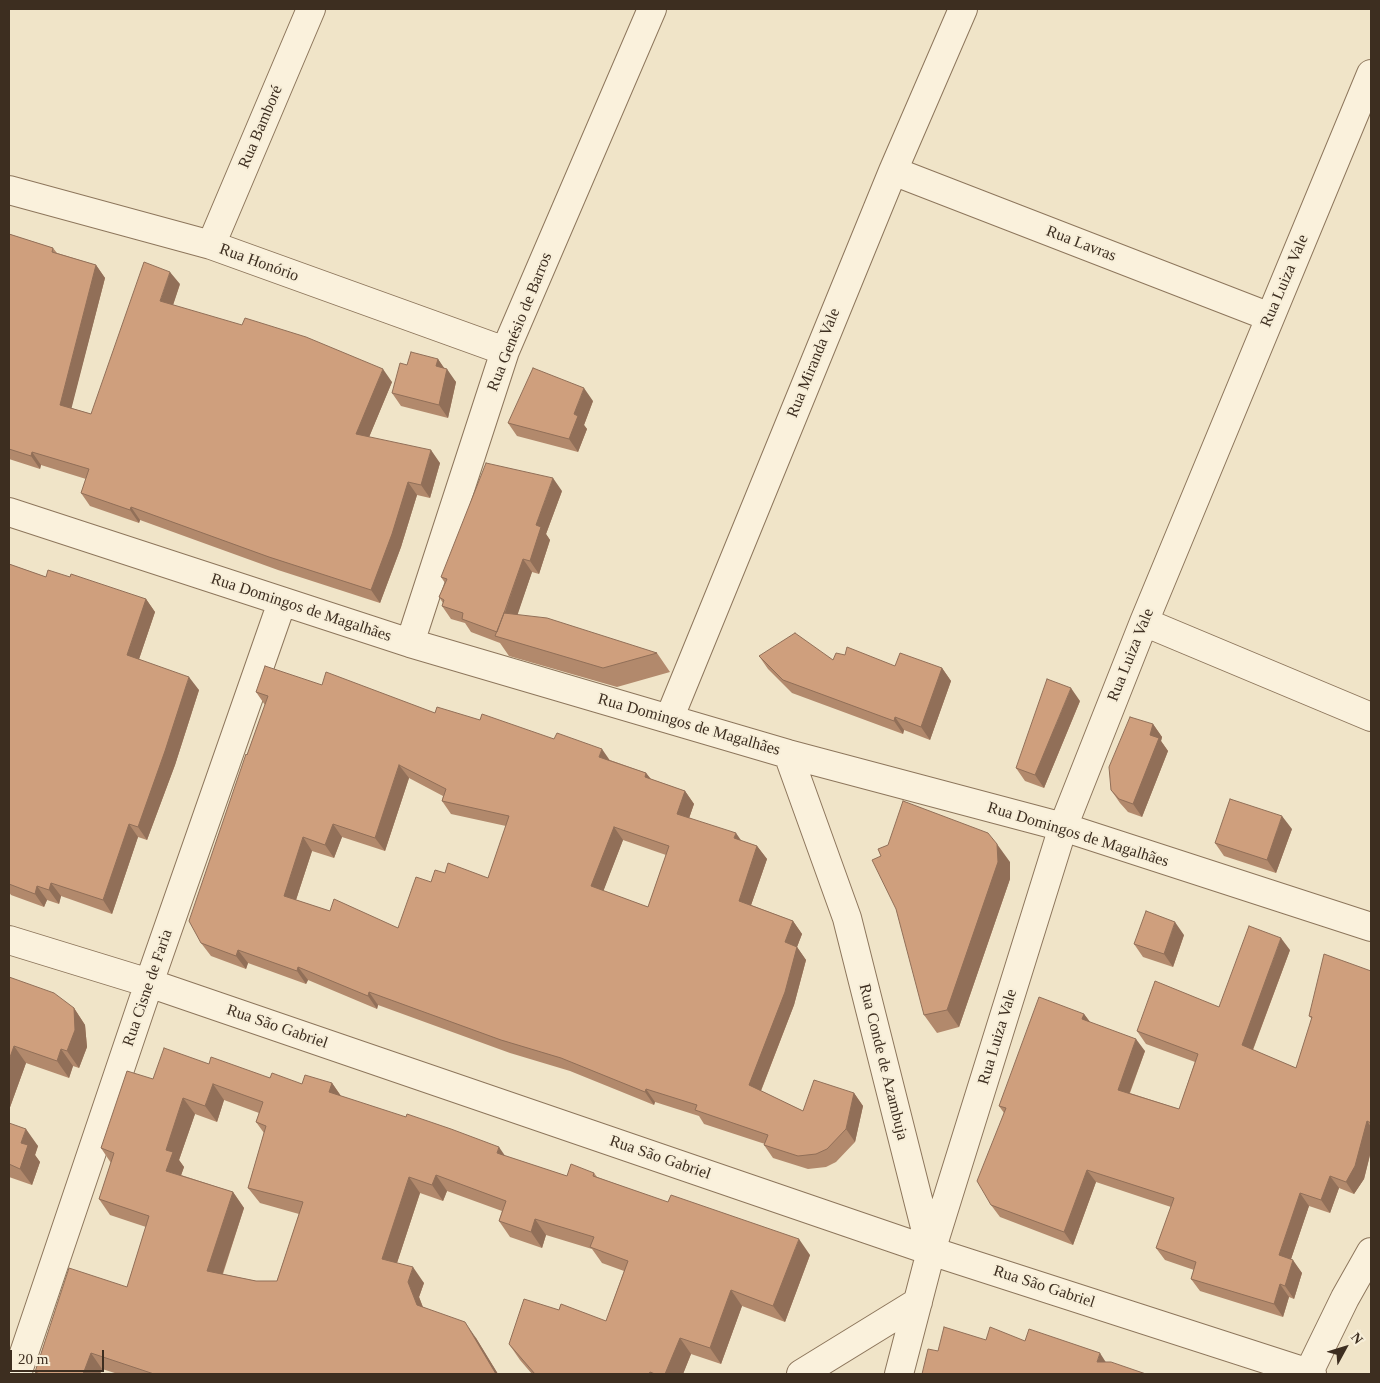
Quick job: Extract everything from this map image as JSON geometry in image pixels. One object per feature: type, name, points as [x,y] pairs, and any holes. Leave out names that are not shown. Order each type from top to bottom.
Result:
[{"type":"street","name":"Rua Bamboré","points":[[211,245],[311,9]]},
{"type":"street","name":"Rua Genésio de Barros","points":[[410,643],[505,351],[652,9]]},
{"type":"street","name":"Rua Miranda Vale","points":[[669,719],[892,172],[963,9]]},
{"type":"street","name":"Rua Luiza Vale","points":[[931,1251],[1063,827],[1144,622],[1371,74]]},
{"type":"street","name":"Rua Lavras","points":[[892,172],[1270,317]]},
{"type":"street","name":"Rua Honório","points":[[9,190],[211,245],[505,351]]},
{"type":"street","name":"Rua Domingos de Magalhães","points":[[9,512],[410,643],[788,754],[1063,827],[1371,928]]},
{"type":"street","name":"Rua Cisne de Faria","points":[[17,1374],[149,983],[282,602]]},
{"type":"street","points":[[1144,622],[1371,717]]},
{"type":"street","name":"Rua Conde de Azambuja","points":[[788,754],[847,918],[931,1251],[899,1374]]},
{"type":"street","name":"Rua São Gabriel","points":[[9,940],[149,983],[931,1251],[1310,1374]]},
{"type":"street","points":[[1310,1374],[1345,1298],[1371,1252]]},
{"type":"street","points":[[801,1374],[918,1302]]},
{"type":"building","points":[[9,234],[53,248],[52,252],[96,265],[60,405],[91,414],[144,262],[170,272],[160,301],[242,325],[245,318],[306,337],[383,369],[356,434],[431,450],[421,485],[408,482],[392,534],[371,590],[269,557],[131,507],[130,510],[81,493],[89,469],[32,452],[31,456],[9,449]]},
{"type":"building","points":[[411,352],[438,359],[436,366],[447,369],[439,405],[392,393],[400,363],[407,365]]},
{"type":"building","points":[[533,368],[584,388],[574,414],[578,416],[569,439],[508,423]]},
{"type":"building","points":[[486,463],[553,478],[536,525],[541,527],[530,561],[523,559],[497,632],[462,619],[463,613],[442,606],[444,600],[439,597],[447,579],[441,577]]},
{"type":"building","points":[[9,564],[46,577],[48,570],[70,577],[71,574],[146,599],[127,655],[189,677],[138,827],[129,824],[103,900],[51,883],[49,890],[37,886],[35,894],[9,884]]},
{"type":"building","points":[[504,613],[547,618],[657,653],[603,668],[495,636]]},
{"type":"building","points":[[795,633],[833,660],[836,653],[845,655],[847,647],[895,666],[900,653],[942,668],[921,727],[895,717],[894,721],[783,680],[759,656]]},
{"type":"building","points":[[265,666],[322,685],[326,672],[435,713],[437,707],[480,720],[482,714],[554,739],[557,733],[602,749],[599,757],[646,773],[645,777],[685,791],[677,814],[736,833],[734,838],[757,846],[739,901],[793,921],[785,942],[797,947],[785,992],[749,1085],[803,1111],[814,1080],[854,1093],[846,1129],[827,1149],[816,1154],[798,1156],[764,1145],[768,1135],[695,1110],[697,1105],[646,1089],[645,1092],[561,1058],[501,1040],[369,992],[368,996],[298,967],[297,971],[238,950],[236,956],[201,943],[189,921],[246,754],[268,696],[256,692]],"holes":[[[399,765],[446,789],[442,801],[509,816],[488,878],[448,863],[445,873],[435,870],[431,882],[416,877],[398,928],[334,899],[330,911],[284,896],[303,837],[325,845],[333,824],[375,838]],[[614,827],[669,846],[648,907],[591,886]]]},
{"type":"building","points":[[1047,679],[1071,688],[1035,775],[1016,768]]},
{"type":"building","points":[[1130,717],[1153,724],[1150,735],[1159,738],[1133,804],[1119,799],[1111,790],[1109,767]]},
{"type":"building","points":[[1230,799],[1282,816],[1267,860],[1215,843]]},
{"type":"building","points":[[903,801],[988,833],[997,844],[998,862],[947,1010],[924,1015],[896,909],[872,860],[881,856],[878,849],[888,845]]},
{"type":"building","points":[[1146,911],[1175,922],[1164,954],[1134,944]]},
{"type":"building","points":[[1249,926],[1281,938],[1242,1045],[1296,1068],[1312,1017],[1309,1016],[1324,954],[1371,971],[1371,1123],[1367,1121],[1355,1166],[1346,1182],[1330,1176],[1321,1200],[1300,1193],[1279,1255],[1293,1260],[1285,1286],[1280,1284],[1274,1304],[1191,1279],[1196,1262],[1156,1248],[1174,1198],[1087,1170],[1064,1232],[991,1205],[977,1181],[1006,1108],[999,1106],[1039,997],[1084,1014],[1082,1019],[1136,1039],[1118,1090],[1179,1109],[1198,1054],[1137,1031],[1155,981],[1219,1007]]},
{"type":"building","points":[[9,977],[54,993],[74,1008],[75,1030],[67,1051],[61,1049],[57,1061],[14,1046],[9,1060]]},
{"type":"building","points":[[164,1048],[209,1064],[211,1057],[270,1078],[272,1073],[302,1084],[305,1075],[332,1083],[329,1092],[406,1117],[407,1114],[451,1129],[499,1147],[497,1153],[567,1176],[571,1164],[594,1173],[593,1176],[668,1202],[671,1195],[799,1239],[773,1306],[731,1290],[710,1348],[680,1338],[665,1374],[650,1372],[649,1374],[535,1374],[509,1344],[524,1299],[559,1310],[561,1304],[606,1321],[628,1261],[590,1247],[594,1237],[535,1219],[531,1232],[499,1221],[506,1201],[436,1175],[432,1185],[409,1177],[382,1259],[413,1267],[408,1282],[417,1305],[465,1322],[496,1374],[154,1374],[91,1353],[83,1374],[40,1374],[35,1372],[69,1268],[127,1287],[149,1216],[99,1199],[114,1153],[101,1148],[127,1071],[153,1079]],"holes":[[[213,1084],[263,1102],[256,1122],[266,1126],[248,1188],[303,1202],[277,1281],[256,1281],[207,1271],[233,1192],[166,1171],[173,1152],[166,1150],[183,1098],[205,1106]]]},
{"type":"building","points":[[9,1123],[26,1129],[21,1143],[28,1145],[20,1169],[9,1164]]},
{"type":"building","points":[[944,1327],[986,1340],[990,1327],[1025,1341],[1029,1329],[1100,1353],[1097,1362],[1111,1362],[1146,1374],[922,1374],[928,1349],[938,1351]]}]
